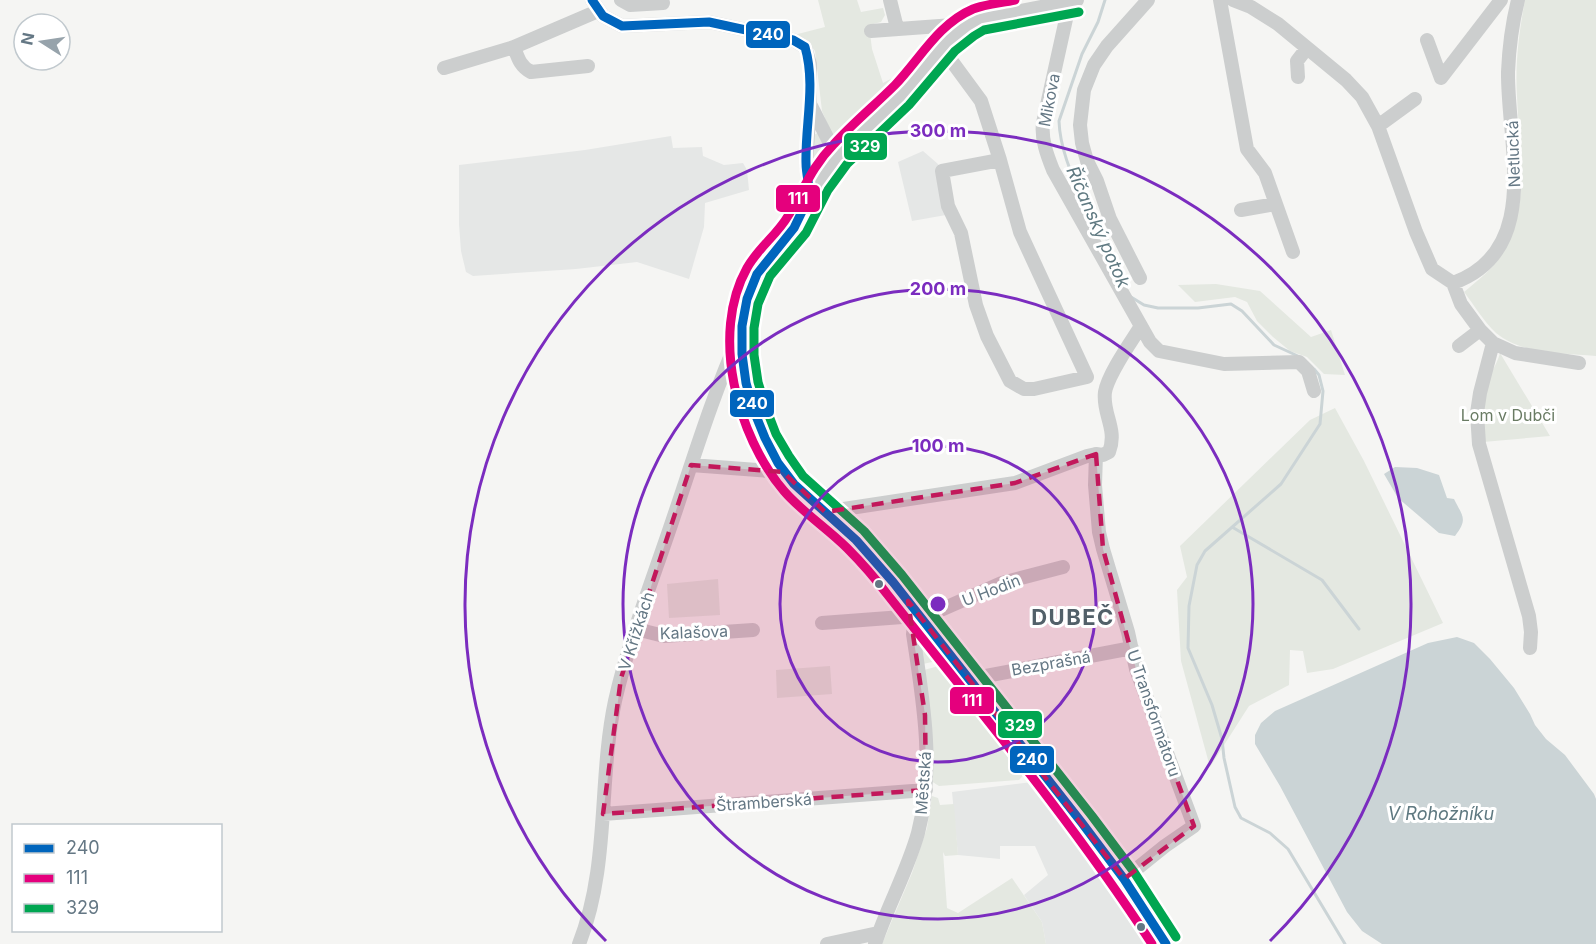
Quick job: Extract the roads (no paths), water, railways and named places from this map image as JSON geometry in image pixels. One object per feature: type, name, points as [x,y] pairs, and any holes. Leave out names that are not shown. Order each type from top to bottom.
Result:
[{"type":"street","points":[[621,0],[630,6],[663,3]]},
{"type":"street","points":[[890,0],[897,28]]},
{"type":"street","name":"Mikova","points":[[1140,278],[1110,219],[1097,181],[1087,161],[1080,124],[1084,90],[1094,65],[1107,46],[1148,0]]},
{"type":"street","points":[[1220,0],[1247,149],[1265,173],[1293,252]]},
{"type":"street","points":[[1233,0],[1251,7],[1270,19],[1346,80],[1362,97],[1378,126],[1416,232],[1432,268],[1453,283],[1461,304],[1480,330],[1493,343],[1515,352],[1579,363]]},
{"type":"street","points":[[1427,40],[1441,78],[1502,0]]},
{"type":"street","name":"Netlucká","points":[[1453,283],[1467,278],[1485,265],[1498,249],[1508,228],[1515,195],[1515,155],[1508,74],[1512,23],[1518,0]]},
{"type":"street","points":[[871,31],[967,24],[989,17],[1073,1]]},
{"type":"street","name":"Mikova","points":[[1073,1],[1043,123],[1045,148],[1053,170],[1150,342],[1160,351],[1224,364],[1299,362],[1308,371],[1314,391]]},
{"type":"street","points":[[444,68],[514,47],[595,6],[609,21],[622,26],[709,22],[793,40],[805,47],[808,54],[810,105],[806,162],[810,195]]},
{"type":"street","points":[[967,24],[953,35],[911,86],[837,157],[810,195],[796,226],[757,274],[742,329],[745,376],[760,431],[783,472],[867,551],[919,615],[1124,879],[1166,944]]},
{"type":"street","points":[[514,47],[519,61],[531,72],[588,66]]},
{"type":"street","points":[[942,48],[981,101],[1000,160],[1020,232],[1087,377],[1034,389],[1024,389],[1011,381],[987,336],[975,305],[960,233],[948,206],[942,171],[1000,160]]},
{"type":"street","points":[[1298,77],[1297,61],[1307,48]]},
{"type":"street","points":[[1378,126],[1415,99]]},
{"type":"street","points":[[810,105],[837,157]]},
{"type":"street","points":[[1241,210],[1275,204]]},
{"type":"street","points":[[825,512],[1015,483],[1087,456],[1102,453],[1112,444],[1113,430],[1107,412],[1105,392],[1109,379],[1141,326]]},
{"type":"street","name":"V Křížkách","points":[[579,944],[588,922],[596,884],[615,703],[636,628],[691,465],[742,329]]},
{"type":"street","points":[[1459,346],[1480,330]]},
{"type":"street","points":[[1493,343],[1477,412],[1479,444],[1529,616],[1530,648]]},
{"type":"street","name":"U Transformátoru","points":[[1102,453],[1095,485],[1099,532],[1142,685],[1194,826],[1140,864],[1124,879]]},
{"type":"street","points":[[691,465],[783,472]]},
{"type":"street","name":"U Hodin","points":[[919,615],[932,614],[1002,583],[1064,567]]},
{"type":"street","points":[[822,623],[919,615]]},
{"type":"street","name":"Městská","points":[[876,938],[914,845],[926,790],[925,715],[913,634],[919,615]]},
{"type":"street","name":"Kalašova","points":[[636,628],[664,636],[753,630]]},
{"type":"street","name":"Bezprašná","points":[[970,679],[1132,648]]},
{"type":"street","name":"Štramberská","points":[[603,814],[926,790]]},
{"type":"street","points":[[827,944],[876,938]]},
{"type":"water","points":[[1395,467],[1417,468],[1439,475],[1447,498],[1454,499],[1463,518],[1462,526],[1455,536],[1439,533],[1398,498],[1384,474]]},
{"type":"water","name":"V Rohožníku","points":[[1457,637],[1474,643],[1490,659],[1514,688],[1535,725],[1546,739],[1565,755],[1594,794],[1596,799],[1596,944],[1382,944],[1362,931],[1347,912],[1255,744],[1255,735],[1261,723],[1275,711],[1428,643]]},
{"type":"waterway","name":"Říčanský potok","points":[[1105,0],[1098,22],[1082,54],[1059,121],[1068,165],[1087,206],[1108,241],[1114,265]]},
{"type":"waterway","name":"Říčanský potok","points":[[1131,297],[1144,305],[1158,308],[1198,308],[1231,304],[1242,311],[1274,345],[1300,357]]},
{"type":"waterway","name":"Říčanský potok","points":[[1314,369],[1319,375],[1323,391],[1320,424],[1281,484],[1205,551],[1197,565],[1189,606],[1188,648],[1212,705],[1222,739],[1235,807],[1241,818],[1270,833],[1288,849],[1345,944]]},
{"type":"waterway","points":[[1232,527],[1322,580],[1359,629]]},
{"type":"district","name":"DUBEČ","points":[[1073,617]]},
{"type":"park label","name":"Lom v Dubči","points":[[1508,415]]}]
